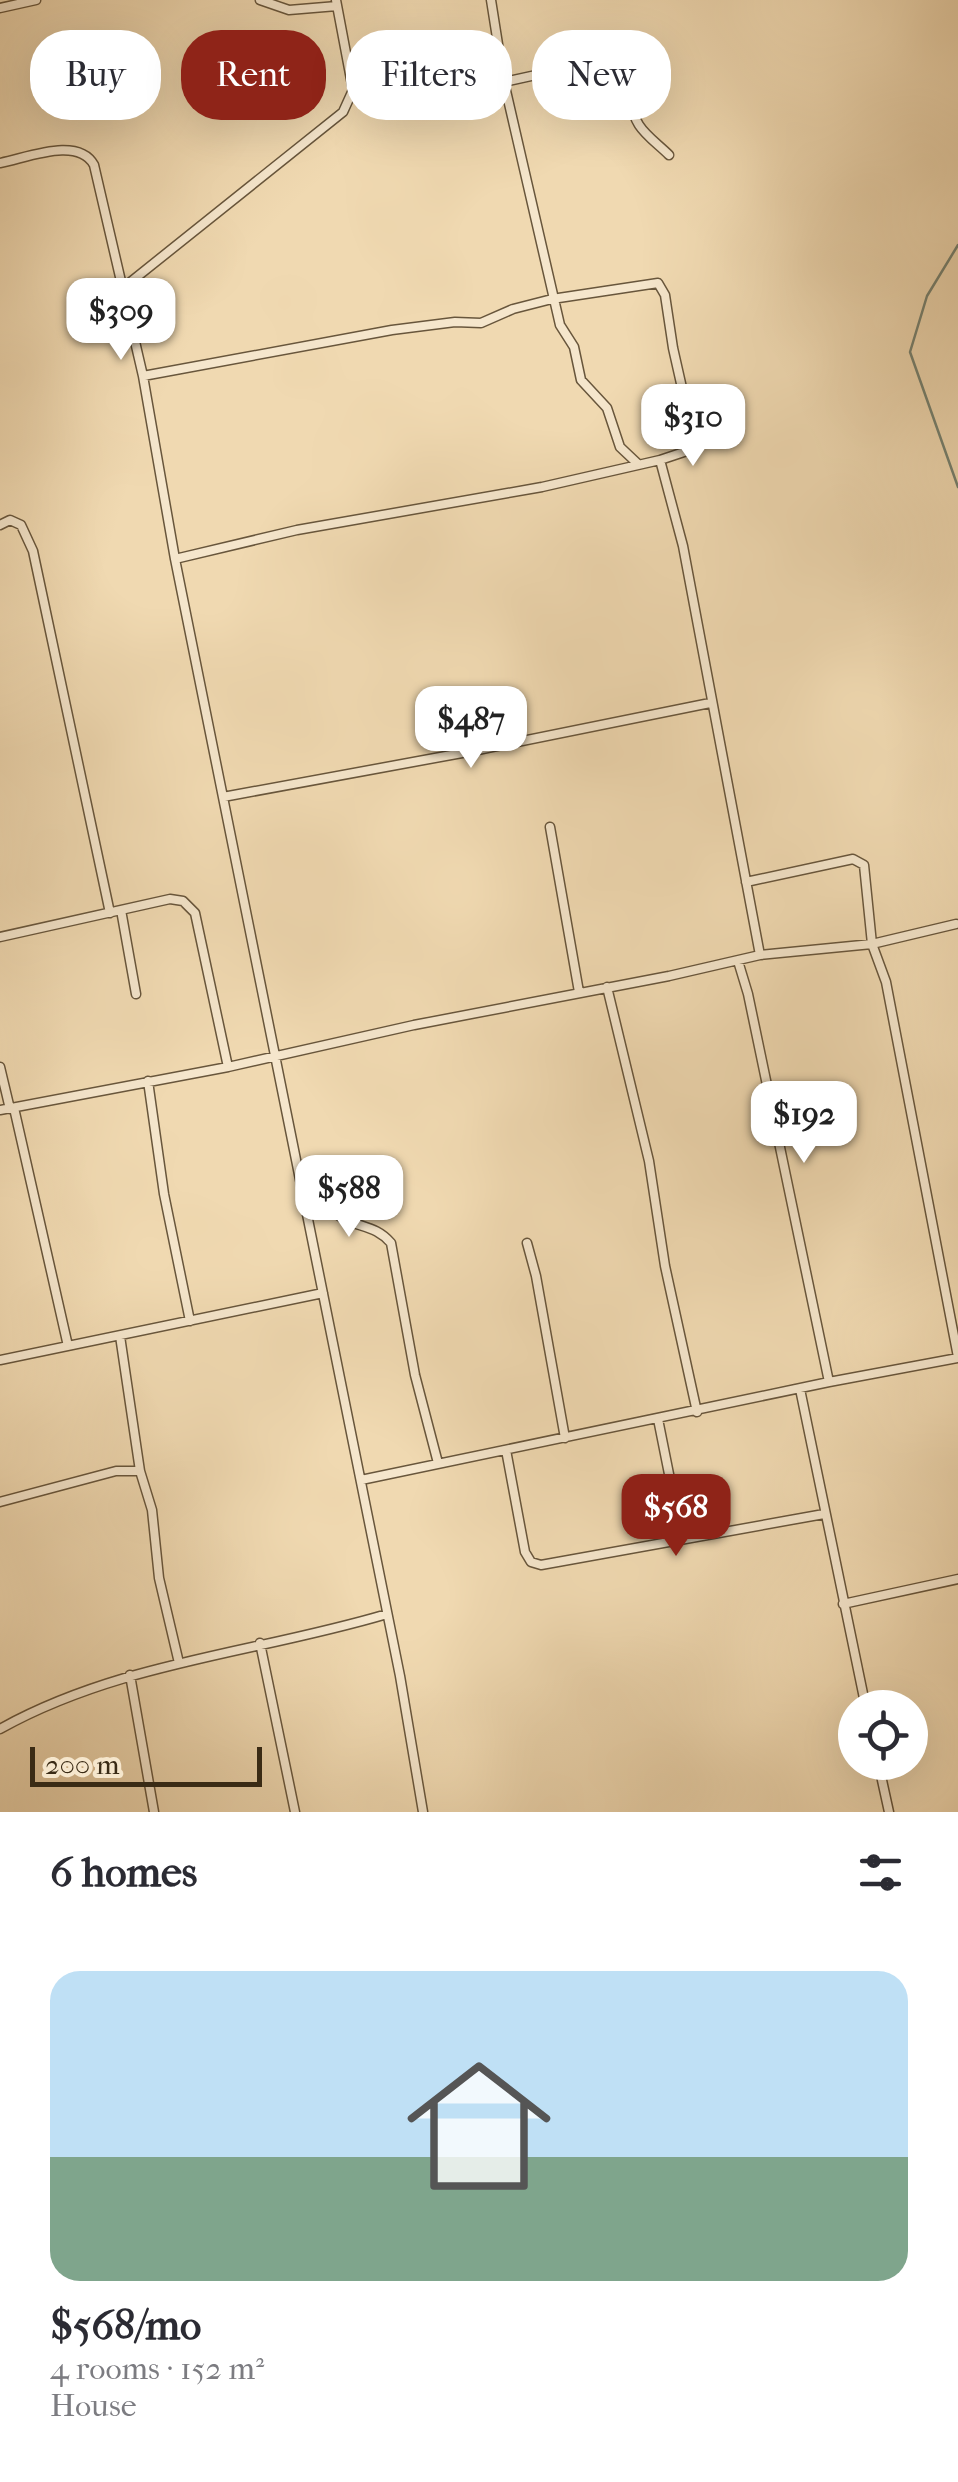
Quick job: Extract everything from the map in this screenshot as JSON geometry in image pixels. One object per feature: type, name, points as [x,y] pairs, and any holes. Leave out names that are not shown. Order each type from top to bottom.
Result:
[{"type":"street","points":[[0,8],[33,0]]},
{"type":"street","points":[[123,288],[343,112],[353,90],[336,3],[290,10],[260,0]]},
{"type":"street","points":[[491,0],[496,30]]},
{"type":"street","points":[[512,80],[604,51],[619,67],[639,125],[668,154]]},
{"type":"street","points":[[512,118],[560,326],[574,346],[581,380],[605,404],[620,448],[638,464]]},
{"type":"street","points":[[0,163],[72,149],[91,158],[143,376],[175,559],[304,1190],[423,1812]]},
{"type":"street","points":[[143,376],[392,330],[482,323],[512,309],[552,299],[653,283],[660,285],[694,441],[687,451],[660,460],[542,487],[297,530],[175,559]]},
{"type":"street","points":[[660,460],[682,546],[760,955]]},
{"type":"street","points":[[0,525],[10,520],[21,524],[33,551],[136,994]]},
{"type":"street","points":[[223,797],[529,741],[710,703]]},
{"type":"street","points":[[550,827],[579,992]]},
{"type":"street","points":[[361,1480],[958,1357],[886,982],[872,944],[864,865],[854,859],[746,882]]},
{"type":"street","points":[[0,936],[179,899],[195,913],[228,1068]]},
{"type":"street","points":[[8,1109],[228,1068],[760,955],[872,944],[956,924]]},
{"type":"street","points":[[738,961],[830,1382]]},
{"type":"street","points":[[607,987],[649,1160],[665,1266],[697,1412]]},
{"type":"street","points":[[0,1068],[68,1346]]},
{"type":"street","points":[[148,1082],[159,1163],[190,1321]]},
{"type":"street","points":[[304,1190],[346,1220],[370,1226],[391,1243],[414,1375],[438,1463]]},
{"type":"street","points":[[526,1243],[536,1276],[565,1438]]},
{"type":"street","points":[[0,1360],[323,1293]]},
{"type":"street","points":[[120,1336],[140,1471],[152,1510],[159,1578],[179,1663]]},
{"type":"street","points":[[800,1389],[862,1690]]},
{"type":"street","points":[[658,1420],[682,1539]]},
{"type":"street","points":[[506,1450],[526,1552],[532,1562],[541,1565],[824,1514]]},
{"type":"street","points":[[0,1502],[116,1472],[140,1471]]},
{"type":"street","points":[[843,1604],[958,1579]]},
{"type":"street","points":[[0,1730],[37,1709],[130,1675],[387,1614]]},
{"type":"street","points":[[260,1643],[295,1812]]},
{"type":"street","points":[[130,1675],[154,1812]]},
{"type":"street","points":[[882,1780],[888,1812]]},
{"type":"waterway","points":[[958,245],[927,296],[910,352],[958,487]]}]
